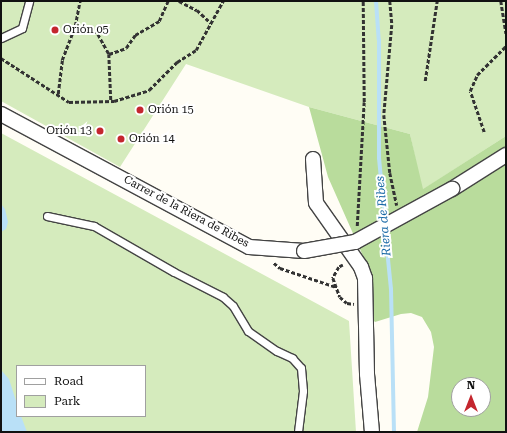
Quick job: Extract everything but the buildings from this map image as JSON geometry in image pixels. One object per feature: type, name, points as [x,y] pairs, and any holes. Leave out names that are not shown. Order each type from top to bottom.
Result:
[{"type":"street","name":"Carrer de la Riera de Ribes","points":[[1,114],[249,247],[304,251],[355,242],[452,188],[506,155]]},
{"type":"street","points":[[313,159],[316,203],[361,267],[365,278],[367,374],[372,432]]},
{"type":"lane","points":[[1,38],[22,28],[29,1]]},
{"type":"lane","points":[[47,216],[94,226],[174,272],[223,297],[232,306],[248,331],[277,351],[292,358],[301,368],[302,391],[298,432]]},
{"type":"path","points":[[58,94],[62,60],[75,26],[80,1]]},
{"type":"path","points":[[109,54],[126,48],[136,35],[159,21],[168,1]]},
{"type":"path","points":[[179,1],[197,10],[210,23]]},
{"type":"path","points":[[1,58],[70,102],[111,100],[149,90],[177,62],[196,50],[223,1]]},
{"type":"path","points":[[357,230],[364,102],[363,1]]},
{"type":"path","points":[[390,1],[392,25],[384,115],[390,173],[400,217]]},
{"type":"path","points":[[425,80],[437,1]]},
{"type":"path","points":[[501,1],[506,34]]},
{"type":"path","points":[[75,26],[98,34],[109,54],[111,100]]},
{"type":"path","points":[[484,132],[470,91],[477,75],[506,46]]},
{"type":"path","points":[[269,259],[280,268],[336,287]]},
{"type":"path","points":[[361,267],[348,264],[339,267],[333,278],[340,296],[347,302],[357,306],[365,297]]},
{"type":"green space","points":[[1,1],[506,1],[506,136],[422,190],[410,134],[309,107],[186,64],[120,167],[1,101]]},
{"type":"green space","points":[[309,107],[410,134],[423,189],[506,136],[506,432],[417,432],[428,397],[434,347],[431,332],[422,317],[411,313],[401,314],[375,322],[367,314],[363,256],[328,177]]},
{"type":"green space","points":[[1,133],[349,321],[356,432],[1,432]]},
{"type":"water","points":[[1,204],[5,209],[8,222],[6,229],[1,232]]},
{"type":"water","points":[[1,370],[9,379],[16,401],[16,417],[21,417],[27,432],[1,432]]},
{"type":"waterway","name":"Riera de Ribes","points":[[376,1],[379,40],[379,158],[385,222]]},
{"type":"waterway","name":"Riera de Ribes","points":[[385,229],[391,289],[394,432]]},
{"type":"place","name":"Orión 05","points":[[55,30]]},
{"type":"place","name":"Orión 15","points":[[140,110]]},
{"type":"place","name":"Orión 13","points":[[100,131]]},
{"type":"place","name":"Orión 14","points":[[121,139]]}]
